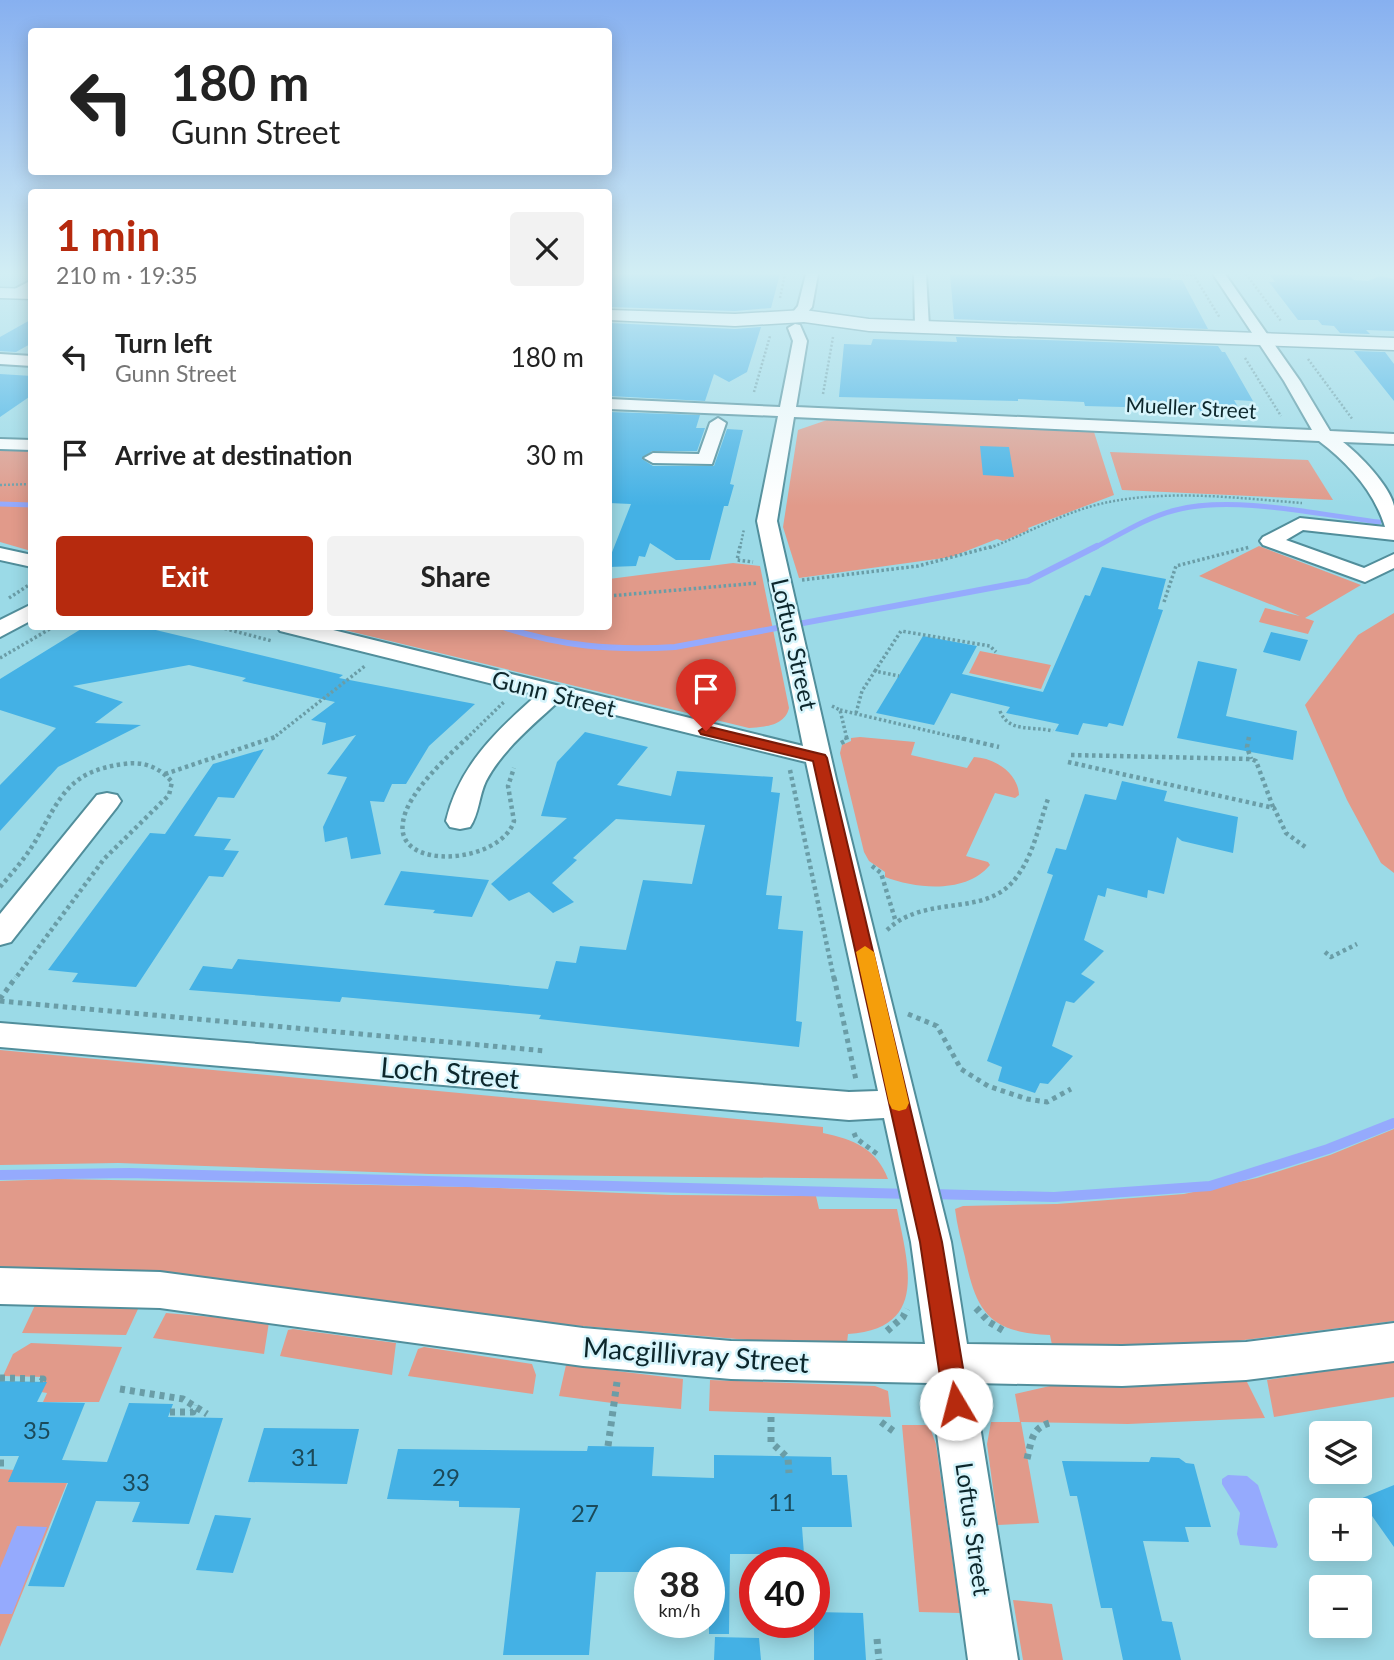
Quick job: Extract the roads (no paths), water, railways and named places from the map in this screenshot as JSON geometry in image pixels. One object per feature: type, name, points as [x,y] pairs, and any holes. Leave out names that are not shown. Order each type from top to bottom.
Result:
[{"type":"street","name":"Loftus Street","points":[[797,351],[767,521],[897,1093],[909,1184],[951,1365],[993,1660]]},
{"type":"street","points":[[1272,351],[1324,436],[1350,456],[1367,475],[1392,517],[1394,526]]},
{"type":"street","points":[[0,359],[28,360]]},
{"type":"street","name":"Mueller Street","points":[[612,404],[1394,439]]},
{"type":"street","points":[[653,458],[706,460],[718,423]]},
{"type":"street","points":[[0,444],[28,445]]},
{"type":"street","points":[[1394,534],[1300,524],[1270,541],[1365,576],[1394,560]]},
{"type":"street","points":[[0,554],[28,560]]},
{"type":"street","points":[[0,630],[28,612]]},
{"type":"street","name":"Gunn Street","points":[[304,630],[820,758]]},
{"type":"street","points":[[460,821],[463,802],[477,770],[506,737],[553,693]]},
{"type":"street","points":[[0,936],[107,801]]},
{"type":"street","name":"Loch Street","points":[[0,1035],[849,1087],[897,1093]]},
{"type":"street","name":"Macgillivray Street","points":[[0,1286],[160,1290],[583,1347],[698,1357],[951,1365],[1122,1366],[1246,1361],[1394,1342]]},
{"type":"water","points":[[1228,1475],[1247,1476],[1258,1485],[1278,1545],[1276,1548],[1240,1545],[1237,1534],[1240,1513],[1222,1484],[1222,1479]]},
{"type":"water","points":[[17,1526],[47,1527],[12,1614],[0,1614],[0,1568]]},
{"type":"waterway","points":[[0,504],[28,505]]},
{"type":"waterway","points":[[1094,548],[1155,517],[1199,506],[1250,505],[1379,522]]},
{"type":"waterway","points":[[513,630],[586,646],[675,647],[1028,581],[1097,546]]},
{"type":"waterway","points":[[930,1194],[1054,1197],[1210,1186],[1328,1149],[1394,1123]]},
{"type":"waterway","points":[[0,1175],[129,1173],[910,1194]]}]
